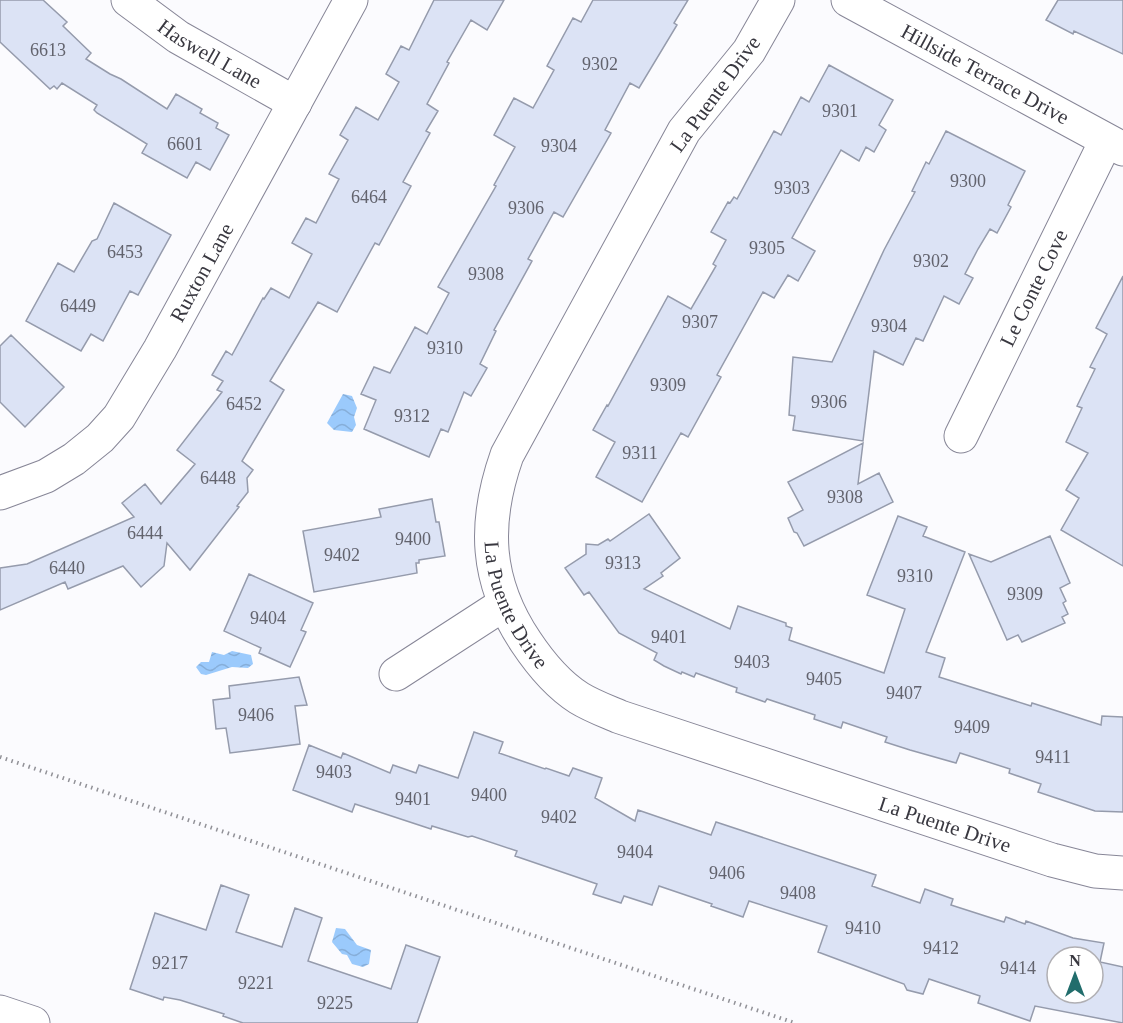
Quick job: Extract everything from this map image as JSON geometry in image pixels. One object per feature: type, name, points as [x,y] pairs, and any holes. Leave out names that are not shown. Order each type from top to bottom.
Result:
[{"type":"street","name":"Haswell Lane","points":[[128,0],[178,37],[295,103]]},
{"type":"street","name":"Ruxton Lane","points":[[0,493],[46,476],[74,459],[100,438],[119,417],[160,349],[351,0]]},
{"type":"street","name":"La Puente Drive","points":[[778,0],[749,51],[684,131],[507,455],[494,499],[490,530],[492,561],[504,604],[521,635],[544,668],[567,689],[598,708],[1052,860],[1095,871],[1123,873]]},
{"type":"street","name":"Hillside Terrace Drive","points":[[848,0],[1115,145]]},
{"type":"street","name":"Le Conte Cove","points":[[961,436],[1115,145]]},
{"type":"street","points":[[396,674],[504,604]]},
{"type":"street","points":[[0,1012],[33,1023]]},
{"type":"path","points":[[0,757],[795,1023]]},
{"type":"water","points":[[343,394],[352,396],[357,408],[354,417],[356,425],[352,432],[334,430],[327,423]]},
{"type":"water","points":[[232,651],[251,655],[253,664],[248,668],[232,667],[206,675],[201,674],[196,667],[201,662],[209,662],[212,652],[224,655]]},
{"type":"water","points":[[336,928],[345,929],[357,945],[371,950],[369,964],[363,967],[352,964],[347,955],[342,954],[332,942]]},
{"type":"building","points":[[0,0],[43,0],[67,22],[63,26],[91,53],[86,59],[167,109],[176,94],[202,109],[200,113],[218,123],[216,128],[229,135],[210,170],[196,162],[187,178],[142,153],[147,144],[97,113],[94,110],[97,105],[62,83],[57,89],[54,86],[50,89],[0,42]]},
{"type":"building","points":[[434,0],[504,0],[487,30],[471,20],[447,62],[449,63],[427,104],[438,111],[426,131],[430,133],[403,182],[411,186],[379,245],[375,243],[337,312],[318,302],[270,381],[284,390],[242,461],[253,470],[247,478],[248,492],[237,506],[239,507],[190,570],[167,543],[164,566],[141,587],[123,566],[68,589],[65,582],[0,610],[0,568],[27,564],[134,517],[122,503],[145,484],[161,504],[195,464],[177,450],[222,392],[217,390],[223,381],[212,375],[226,351],[232,355],[263,298],[271,288],[289,298],[312,254],[292,243],[306,218],[316,223],[339,179],[329,174],[348,140],[340,135],[356,107],[378,120],[399,82],[386,74],[401,46],[409,50]]},
{"type":"building","points":[[593,0],[688,0],[674,23],[677,25],[639,88],[630,83],[605,130],[611,133],[563,217],[554,212],[528,259],[532,261],[494,330],[496,331],[480,364],[487,368],[471,396],[464,392],[448,432],[441,429],[429,457],[364,429],[376,400],[361,394],[374,367],[390,373],[415,327],[427,334],[449,293],[438,287],[496,186],[494,185],[515,147],[494,135],[514,98],[533,108],[554,70],[547,66],[573,18],[581,22]]},
{"type":"building","points":[[1058,0],[1123,0],[1123,54],[1074,31],[1073,34],[1046,20]]},
{"type":"building","points":[[829,65],[893,100],[879,125],[886,130],[874,152],[866,147],[859,161],[841,150],[792,238],[815,251],[798,281],[788,275],[774,298],[763,292],[717,375],[721,377],[688,437],[681,433],[642,502],[596,477],[615,442],[593,430],[668,296],[691,309],[716,266],[713,264],[726,240],[711,232],[728,202],[730,203],[734,197],[737,199],[774,131],[781,135],[801,97],[809,102]]},
{"type":"building","points":[[946,131],[1025,171],[1008,205],[1011,207],[997,233],[990,229],[978,249],[965,274],[973,278],[959,304],[944,296],[923,341],[916,338],[903,365],[874,351],[863,441],[793,430],[795,416],[789,415],[793,357],[832,362],[884,250],[915,192],[912,191],[926,162],[929,164]]},
{"type":"building","points":[[114,203],[171,235],[138,295],[130,291],[103,341],[91,334],[81,351],[26,321],[58,263],[74,272],[92,241],[97,239]]},
{"type":"building","points":[[1123,276],[1123,566],[1061,530],[1079,498],[1066,490],[1088,453],[1066,442],[1082,408],[1077,406],[1095,369],[1090,367],[1107,334],[1096,328]]},
{"type":"building","points":[[11,335],[64,387],[25,427],[0,402],[0,346]]},
{"type":"building","points":[[863,443],[858,484],[879,473],[893,502],[804,546],[788,518],[803,510],[788,482]]},
{"type":"building","points":[[432,499],[445,556],[419,560],[419,563],[416,563],[417,573],[314,592],[303,531],[381,517],[379,509]]},
{"type":"building","points":[[649,514],[680,558],[661,573],[663,576],[644,589],[730,629],[738,606],[786,623],[786,626],[792,628],[789,640],[884,673],[905,609],[867,595],[898,516],[927,527],[923,536],[965,552],[926,652],[945,658],[939,677],[1101,725],[1102,716],[1123,717],[1123,812],[1095,811],[1038,792],[1041,784],[1009,773],[1010,769],[960,753],[956,763],[910,750],[885,742],[887,737],[843,722],[841,728],[814,719],[815,715],[767,699],[765,702],[736,692],[737,688],[696,673],[694,677],[682,672],[681,674],[654,660],[657,653],[619,633],[589,592],[584,595],[565,568],[586,554],[586,544],[598,545],[608,539],[610,541]]},
{"type":"building","points":[[1050,536],[1070,583],[1060,588],[1066,601],[1063,603],[1068,614],[1062,617],[1065,623],[1022,642],[1018,635],[1007,640],[969,554],[991,562]]},
{"type":"building","points":[[249,574],[313,603],[301,630],[306,632],[290,667],[259,653],[261,648],[224,631]]},
{"type":"building","points":[[299,677],[307,705],[295,706],[300,744],[230,753],[226,728],[216,729],[213,700],[230,698],[229,686]]},
{"type":"building","points":[[474,732],[503,742],[499,753],[569,776],[573,768],[602,778],[595,798],[635,821],[638,810],[711,835],[716,822],[876,875],[872,886],[920,903],[925,889],[953,899],[951,905],[1004,922],[1006,917],[1025,924],[1026,921],[1073,938],[1104,943],[1104,945],[1045,945],[1045,1005],[1105,1005],[1105,963],[1123,967],[1123,1023],[1035,1006],[1030,1021],[978,1003],[980,996],[929,979],[923,994],[907,990],[904,984],[818,952],[827,926],[749,901],[743,917],[659,886],[652,905],[624,896],[621,903],[593,894],[597,884],[515,856],[517,851],[472,836],[468,837],[432,826],[431,829],[355,804],[352,812],[293,790],[309,745],[341,758],[343,753],[390,773],[393,765],[416,773],[419,765],[458,778]]},
{"type":"building","points":[[221,885],[249,895],[236,932],[282,947],[295,908],[322,918],[308,961],[391,989],[406,945],[440,957],[417,1023],[243,1023],[223,1016],[224,1014],[180,1000],[164,997],[163,1000],[130,989],[155,913],[206,930]]}]
